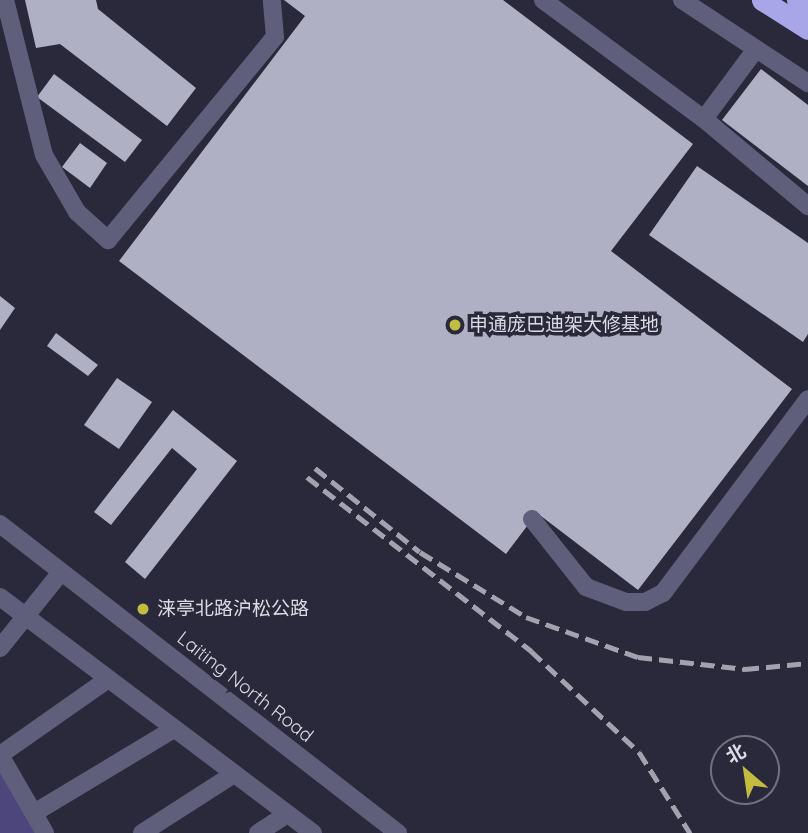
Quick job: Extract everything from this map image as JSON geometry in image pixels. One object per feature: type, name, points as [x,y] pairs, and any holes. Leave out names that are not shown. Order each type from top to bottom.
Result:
[{"type":"highway","points":[[762,0],[808,29]]},
{"type":"highway","points":[[797,0],[808,7]]},
{"type":"street","points":[[5,0],[44,155],[77,212],[108,240],[275,37],[272,0]]},
{"type":"street","points":[[542,0],[704,119],[808,206]]},
{"type":"street","points":[[682,0],[808,83]]},
{"type":"street","points":[[704,119],[756,49]]},
{"type":"street","points":[[532,519],[586,587],[626,602],[645,602],[663,593],[808,399]]},
{"type":"street","name":"Laiting North Road","points":[[0,524],[398,833]]},
{"type":"street","points":[[0,648],[61,572]]},
{"type":"street","points":[[0,597],[313,833]]},
{"type":"street","points":[[45,833],[0,755],[108,679]]},
{"type":"street","points":[[34,813],[174,729]]},
{"type":"street","points":[[142,833],[234,774]]},
{"type":"street","points":[[258,833],[287,814]]},
{"type":"shaded area","points":[[0,772],[37,833],[0,833]]},
{"type":"building","points":[[25,0],[96,0],[98,9],[196,88],[167,126],[60,44],[36,48]]},
{"type":"building","name":"申通庞巴迪架大修基地","points":[[284,0],[503,0],[693,144],[611,251],[792,389],[638,590],[537,513],[506,554],[119,261],[305,16]]},
{"type":"building","points":[[761,69],[808,105],[808,186],[722,120]]},
{"type":"building","points":[[54,74],[142,140],[125,162],[37,97]]},
{"type":"building","points":[[80,143],[107,163],[90,188],[62,167]]},
{"type":"building","points":[[697,166],[808,243],[808,334],[803,342],[649,235]]},
{"type":"building","points":[[0,296],[15,308],[0,330]]},
{"type":"building","points":[[56,333],[98,365],[88,376],[47,346]]},
{"type":"building","points":[[117,378],[152,402],[119,449],[84,425]]},
{"type":"building","points":[[173,410],[237,461],[145,579],[125,562],[197,469],[172,448],[111,525],[94,512]]},
{"type":"railway","points":[[315,468],[420,552],[526,617],[638,657],[745,669],[808,663]]},
{"type":"railway","points":[[307,477],[531,651],[639,752],[690,833]]},
{"type":"place","name":"申通庞巴迪架大修基地","points":[[455,325]]},
{"type":"place","name":"涞亭北路沪松公路","points":[[143,609]]}]
